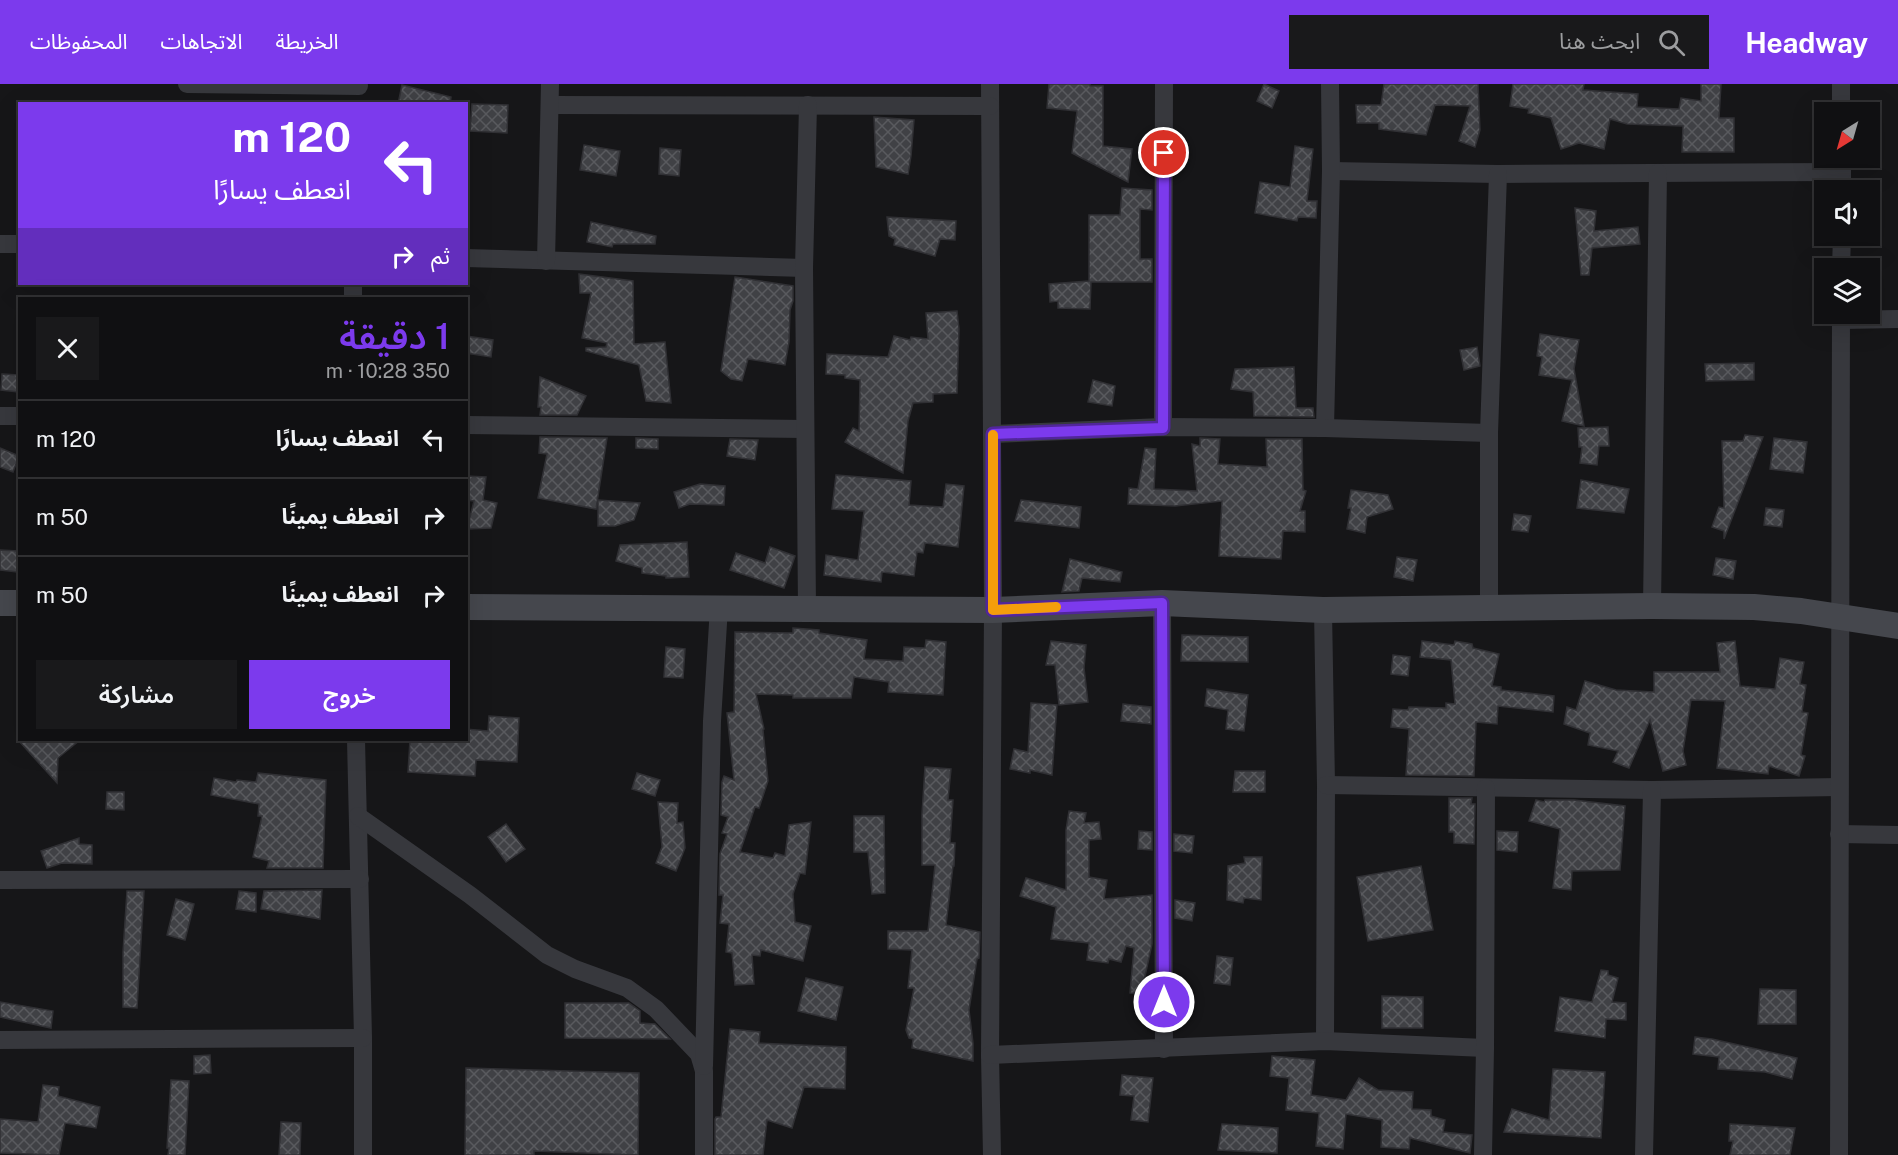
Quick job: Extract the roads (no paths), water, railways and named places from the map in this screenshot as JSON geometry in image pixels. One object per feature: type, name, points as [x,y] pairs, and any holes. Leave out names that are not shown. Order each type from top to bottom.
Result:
[{"type":"street","points":[[187,84],[359,91]]},
{"type":"street","points":[[546,261],[550,84]]},
{"type":"street","points":[[990,84],[993,434],[990,1054],[992,1155]]},
{"type":"street","points":[[1163,428],[1164,84]]},
{"type":"street","points":[[1325,428],[1331,171],[1330,84]]},
{"type":"street","points":[[1841,84],[1841,102]]},
{"type":"street","points":[[550,105],[990,106]]},
{"type":"street","points":[[807,608],[804,268],[808,105]]},
{"type":"street","points":[[1331,171],[1498,174],[1842,173]]},
{"type":"street","points":[[1652,606],[1658,173]]},
{"type":"street","points":[[1489,608],[1489,433],[1498,174]]},
{"type":"street","points":[[0,244],[18,244]]},
{"type":"street","points":[[468,258],[804,268]]},
{"type":"street","points":[[1880,318],[1898,318]]},
{"type":"street","points":[[1839,1155],[1841,324]]},
{"type":"street","points":[[0,416],[18,416]]},
{"type":"street","points":[[468,425],[805,429]]},
{"type":"street","points":[[993,434],[1163,428],[1325,428],[1489,433]]},
{"type":"street","points":[[0,603],[18,603]]},
{"type":"street","points":[[468,607],[993,610],[1162,603],[1323,610],[1754,607],[1801,611],[1898,626]]},
{"type":"street","points":[[1162,603],[1164,1048]]},
{"type":"street","points":[[704,1155],[712,722],[719,608]]},
{"type":"street","points":[[1323,610],[1326,785],[1325,1041]]},
{"type":"street","points":[[356,741],[363,1038],[363,1155]]},
{"type":"street","points":[[1326,785],[1652,790],[1839,787]]},
{"type":"street","points":[[1483,1155],[1486,788]]},
{"type":"street","points":[[1644,1155],[1652,790]]},
{"type":"street","points":[[358,816],[470,895],[547,955],[575,969],[627,988],[656,1009],[699,1054],[704,1071]]},
{"type":"street","points":[[1839,834],[1898,835]]},
{"type":"street","points":[[0,880],[360,879]]},
{"type":"street","points":[[0,1040],[363,1038]]},
{"type":"street","points":[[990,1054],[1325,1041],[1485,1047]]}]
